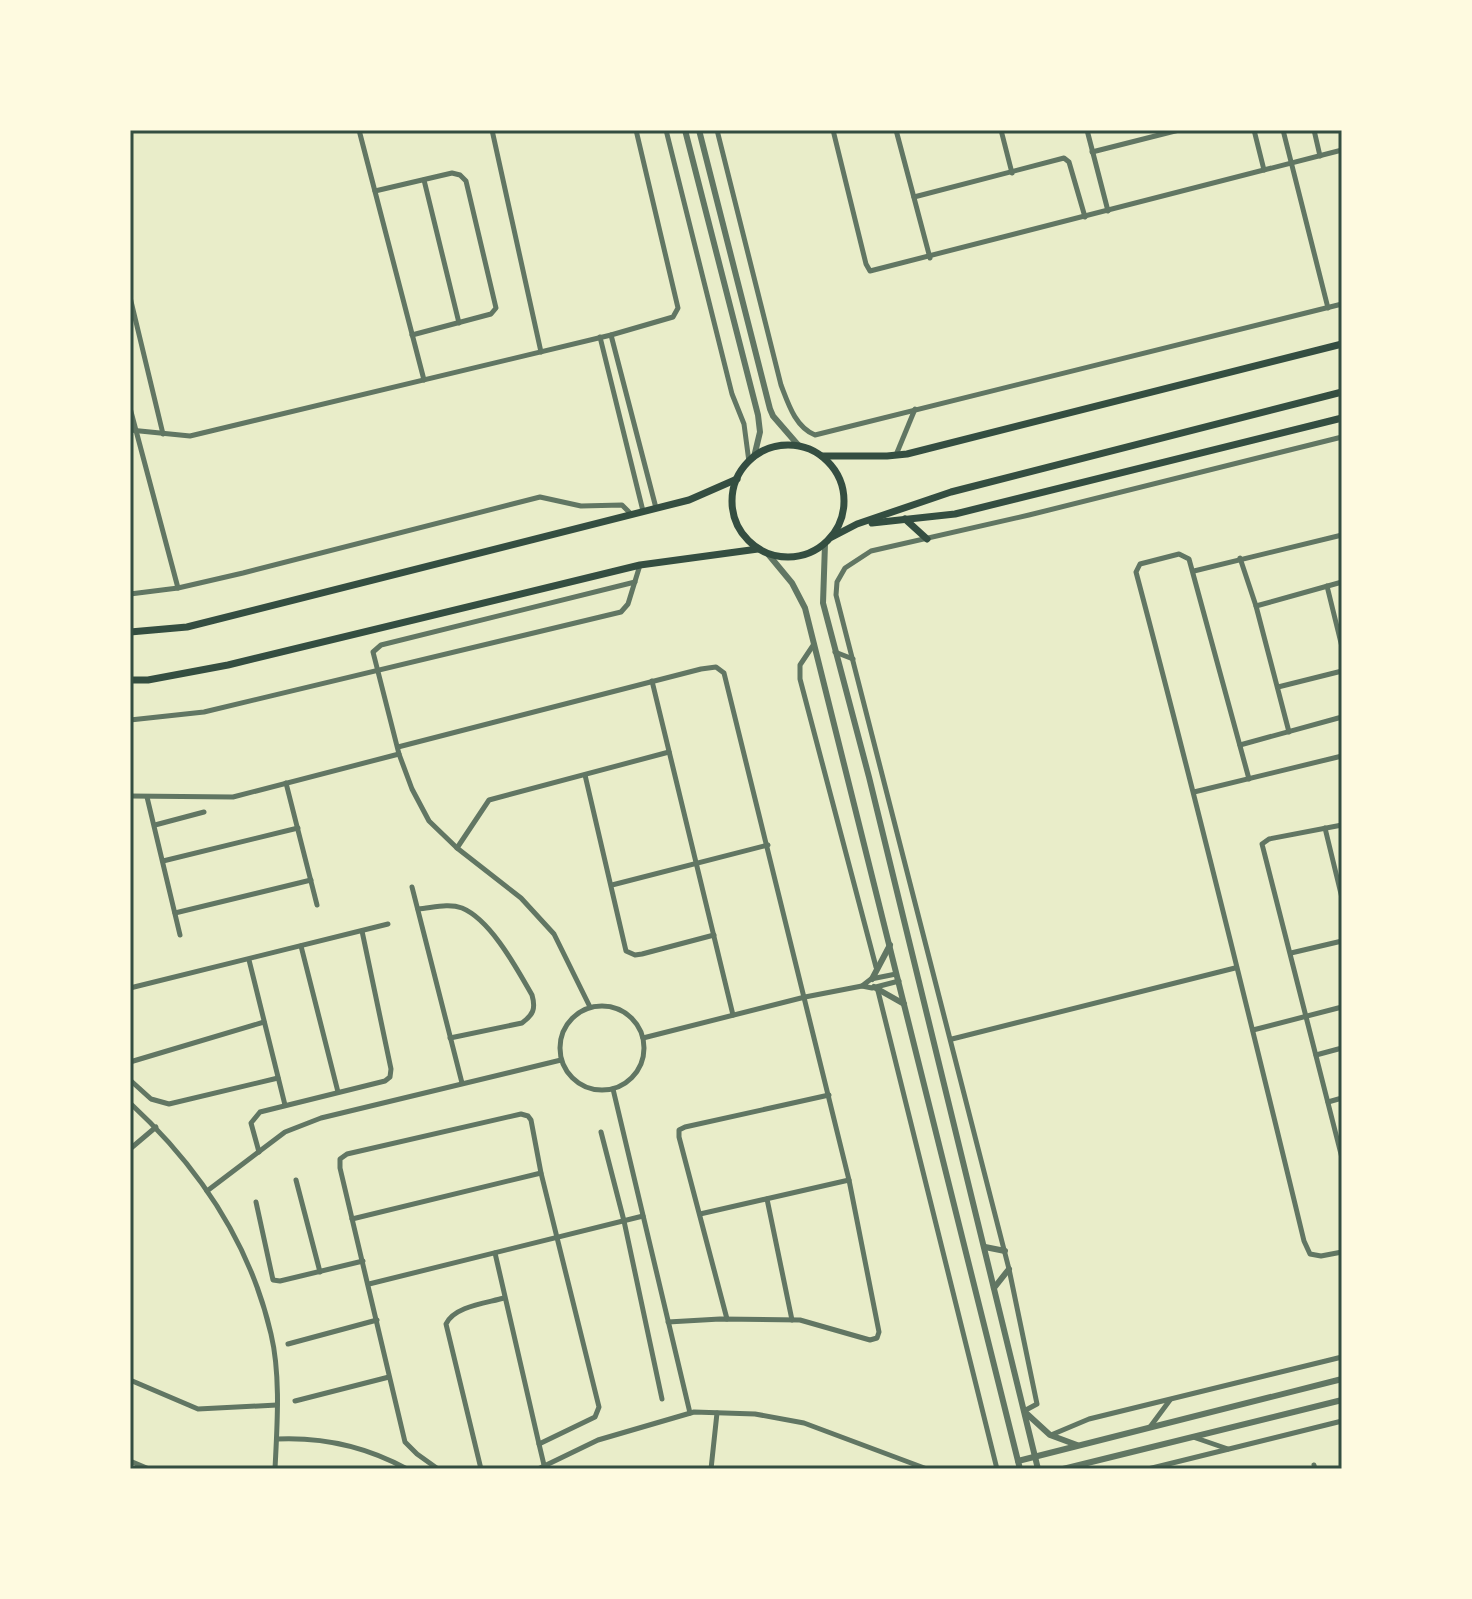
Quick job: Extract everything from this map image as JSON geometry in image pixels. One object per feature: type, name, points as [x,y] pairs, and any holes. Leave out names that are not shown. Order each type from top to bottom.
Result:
[{"type":"main road","points":[[822,456],[840,479],[844,495],[841,520],[832,537],[825,544],[797,557],[768,554],[758,549],[739,528],[733,508],[737,479],[751,459],[773,447],[799,446],[822,456],[895,456],[1342,344]]},
{"type":"main road","points":[[832,537],[857,524],[951,492],[1342,392]]},
{"type":"main road","points":[[857,524],[955,514],[1342,418]]},
{"type":"main road","points":[[130,632],[187,627],[689,500],[737,479]]},
{"type":"main road","points":[[905,519],[927,539]]},
{"type":"main road","points":[[130,680],[148,680],[228,665],[640,565],[758,549]]},
{"type":"street","points":[[360,130],[424,380]]},
{"type":"street","points":[[492,130],[541,352]]},
{"type":"street","points":[[133,431],[190,436],[611,335],[673,317],[678,311],[636,130]]},
{"type":"street","points":[[666,130],[751,459]]},
{"type":"street","points":[[685,130],[758,415],[760,432],[751,459]]},
{"type":"street","points":[[699,130],[770,409],[799,446]]},
{"type":"street","points":[[717,130],[781,385],[790,409],[804,429],[815,435],[1342,304]]},
{"type":"street","points":[[833,130],[868,268],[874,271],[1342,150]]},
{"type":"street","points":[[896,130],[930,258]]},
{"type":"street","points":[[1001,130],[1012,173]]},
{"type":"street","points":[[1087,130],[1108,211]]},
{"type":"street","points":[[1092,152],[1179,130]]},
{"type":"street","points":[[1254,130],[1264,170]]},
{"type":"street","points":[[1283,130],[1328,308]]},
{"type":"street","points":[[1314,130],[1320,156]]},
{"type":"street","points":[[914,197],[1060,158],[1067,159],[1085,217]]},
{"type":"street","points":[[375,191],[452,173],[466,181],[496,308],[491,314],[412,335]]},
{"type":"street","points":[[423,180],[459,323]]},
{"type":"street","points":[[130,297],[163,434]]},
{"type":"street","points":[[611,335],[656,508]]},
{"type":"street","points":[[600,337],[643,511]]},
{"type":"street","points":[[130,408],[133,431],[178,588]]},
{"type":"street","points":[[895,456],[915,408]]},
{"type":"street","points":[[1024,1411],[1037,1404],[1009,1269],[836,595],[840,576],[845,568],[866,553],[1342,437]]},
{"type":"street","points":[[130,594],[178,588],[540,497],[581,506],[622,505],[630,513]]},
{"type":"street","points":[[1194,571],[1342,535]]},
{"type":"street","points":[[825,544],[823,603],[834,651],[869,777],[1038,1469]]},
{"type":"street","points":[[768,554],[792,583],[805,608],[1019,1465],[1035,1457],[1080,1445],[1342,1379]]},
{"type":"street","points":[[1249,779],[1189,559],[1179,554],[1140,564],[1136,572],[1194,792],[1304,1241],[1310,1254],[1321,1256],[1342,1252]]},
{"type":"street","points":[[1240,558],[1289,732]]},
{"type":"street","points":[[130,720],[204,712],[621,612],[628,604],[640,565]]},
{"type":"street","points":[[590,1007],[554,934],[521,898],[457,848],[429,821],[412,789],[398,751],[373,652],[381,645],[635,582]]},
{"type":"street","points":[[1256,606],[1342,582]]},
{"type":"street","points":[[1327,586],[1342,647]]},
{"type":"street","points":[[814,644],[800,665],[800,679],[876,967]]},
{"type":"street","points":[[834,651],[853,659]]},
{"type":"street","points":[[130,796],[233,797],[652,681],[710,667],[721,669],[829,1095],[879,1332],[877,1338],[870,1340],[792,1320],[668,1322]]},
{"type":"street","points":[[1278,687],[1342,671]]},
{"type":"street","points":[[652,681],[733,1015]]},
{"type":"street","points":[[1240,745],[1342,717]]},
{"type":"street","points":[[457,848],[486,802],[669,752]]},
{"type":"street","points":[[1194,792],[1342,756]]},
{"type":"street","points":[[585,775],[612,885],[623,946],[630,954],[642,954],[714,935]]},
{"type":"street","points":[[286,783],[317,905]]},
{"type":"street","points":[[147,797],[180,935]]},
{"type":"street","points":[[155,825],[204,812]]},
{"type":"street","points":[[1342,825],[1269,839],[1262,844],[1342,1158]]},
{"type":"street","points":[[163,861],[298,828]]},
{"type":"street","points":[[1325,828],[1342,898]]},
{"type":"street","points":[[612,885],[768,845]]},
{"type":"street","points":[[175,913],[311,880]]},
{"type":"street","points":[[412,887],[462,1083]]},
{"type":"street","points":[[418,909],[450,906],[469,912],[503,944],[535,1005],[531,1016],[522,1023],[450,1038]]},
{"type":"street","points":[[130,988],[388,924]]},
{"type":"street","points":[[259,1152],[251,1123],[260,1112],[385,1081],[390,1077],[391,1069],[362,931]]},
{"type":"street","points":[[1291,953],[1342,941]]},
{"type":"street","points":[[872,979],[890,945]]},
{"type":"street","points":[[301,946],[338,1092]]},
{"type":"street","points":[[249,960],[285,1105]]},
{"type":"street","points":[[952,1039],[1235,968]]},
{"type":"street","points":[[862,986],[872,979],[898,977]]},
{"type":"street","points":[[876,989],[898,977]]},
{"type":"street","points":[[643,1038],[805,997],[862,986],[876,989],[904,1004]]},
{"type":"street","points":[[876,989],[997,1469]]},
{"type":"street","points":[[590,1007],[617,1008],[629,1015],[638,1025],[643,1038],[641,1064],[625,1084],[613,1089],[587,1088],[576,1082],[561,1060],[559,1047],[562,1034],[578,1013],[590,1007]]},
{"type":"street","points":[[1253,1030],[1342,1007]]},
{"type":"street","points":[[130,1062],[264,1022]]},
{"type":"street","points":[[1316,1055],[1342,1048]]},
{"type":"street","points":[[207,1191],[285,1132],[321,1118],[561,1060]]},
{"type":"street","points":[[130,1080],[151,1099],[169,1104],[278,1078]]},
{"type":"street","points":[[613,1089],[690,1413]]},
{"type":"street","points":[[727,1319],[679,1130],[829,1095]]},
{"type":"street","points":[[1328,1102],[1342,1098]]},
{"type":"street","points":[[130,1103],[156,1127],[193,1170],[228,1222],[255,1279],[272,1337],[277,1405],[275,1469]]},
{"type":"street","points":[[438,1469],[405,1442],[340,1159],[347,1154],[521,1114],[531,1120],[541,1173],[599,1407],[595,1417],[539,1444]]},
{"type":"street","points":[[130,1149],[156,1127]]},
{"type":"street","points":[[601,1132],[624,1221],[662,1399]]},
{"type":"street","points":[[352,1219],[541,1173]]},
{"type":"street","points":[[296,1180],[320,1272]]},
{"type":"street","points":[[700,1214],[849,1180]]},
{"type":"street","points":[[767,1199],[792,1320]]},
{"type":"street","points":[[256,1202],[273,1280],[280,1281],[363,1261]]},
{"type":"street","points":[[369,1284],[643,1216]]},
{"type":"street","points":[[985,1247],[1005,1251]]},
{"type":"street","points":[[495,1253],[539,1444],[541,1467],[598,1440],[690,1413],[717,1413],[755,1414],[804,1423],[927,1469]]},
{"type":"street","points":[[994,1288],[1009,1269]]},
{"type":"street","points":[[481,1469],[446,1324],[449,1317],[457,1312],[504,1298]]},
{"type":"street","points":[[288,1344],[377,1320]]},
{"type":"street","points":[[1050,1435],[1089,1419],[1342,1357]]},
{"type":"street","points":[[295,1401],[389,1377]]},
{"type":"street","points":[[130,1380],[198,1409],[277,1405]]},
{"type":"street","points":[[1149,1428],[1170,1400]]},
{"type":"street","points":[[1063,1469],[1342,1400]]},
{"type":"street","points":[[1024,1411],[1050,1435],[1080,1445]]},
{"type":"street","points":[[711,1469],[717,1413]]},
{"type":"street","points":[[1148,1469],[1342,1421]]},
{"type":"street","points":[[1193,1437],[1229,1449]]},
{"type":"street","points":[[277,1439],[321,1441],[359,1449],[407,1469]]},
{"type":"street","points":[[130,1461],[149,1469]]}]
